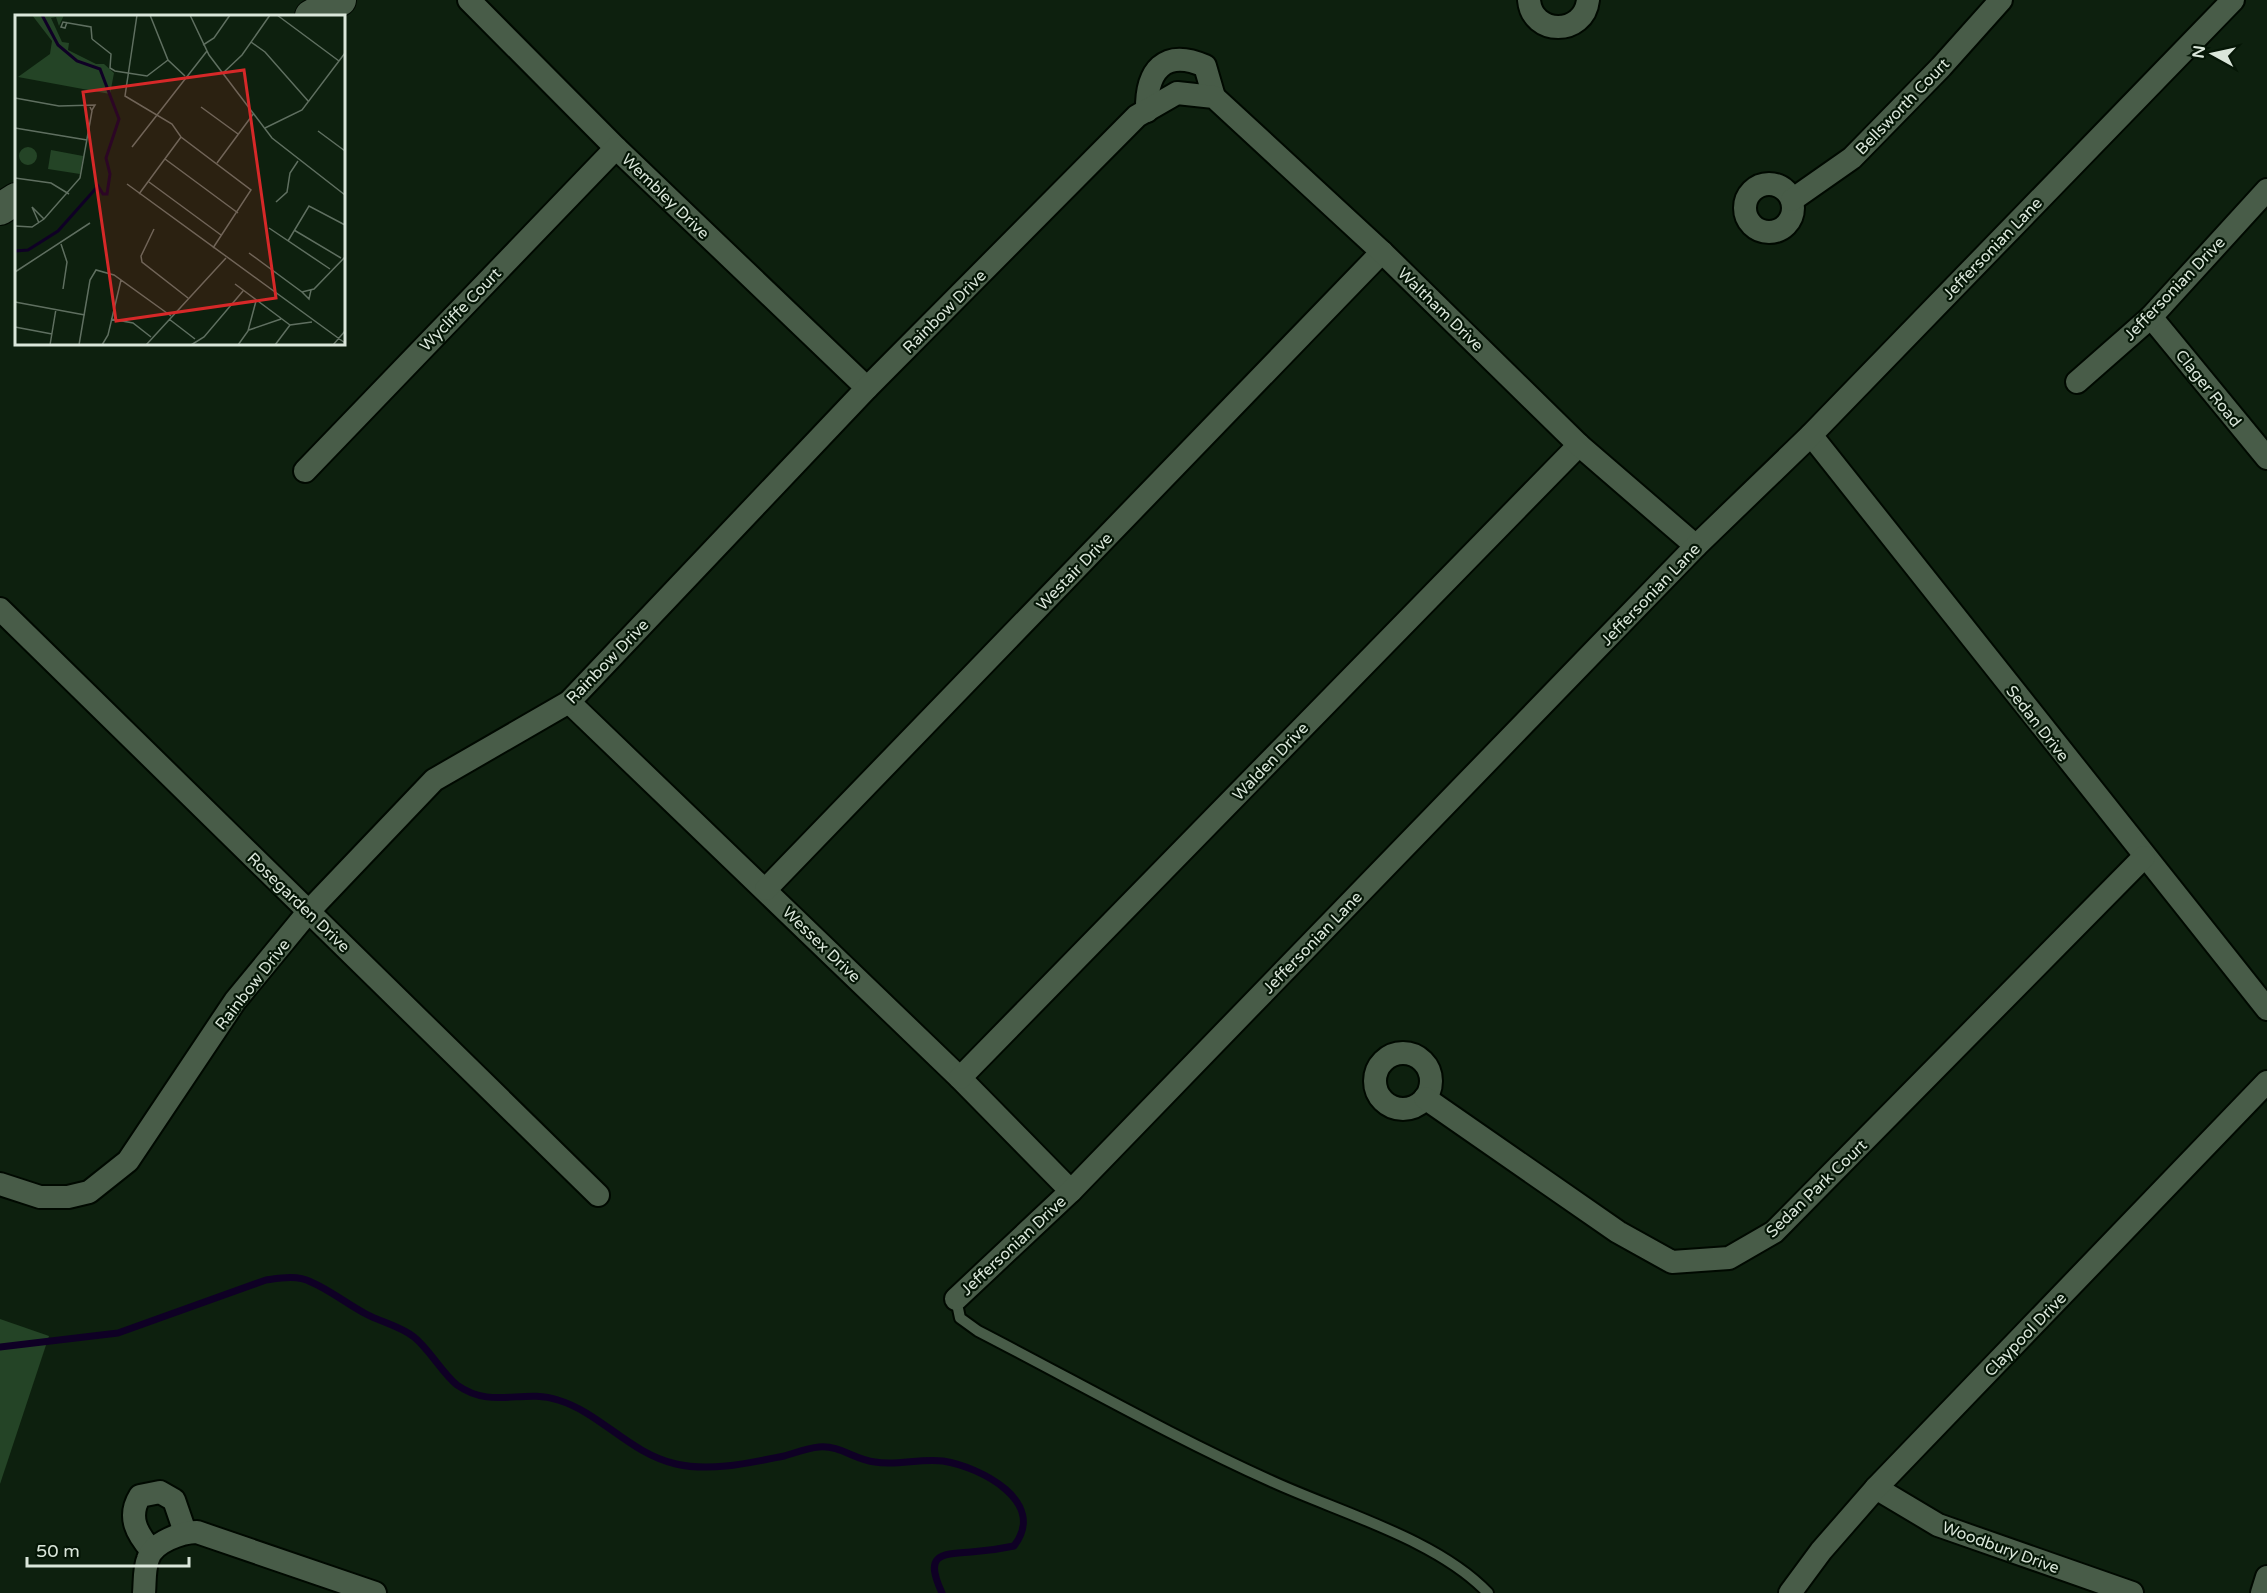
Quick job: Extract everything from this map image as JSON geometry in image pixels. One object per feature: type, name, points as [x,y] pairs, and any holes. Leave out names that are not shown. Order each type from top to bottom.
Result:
[{"type":"main road","points":[[313,15],[340,0]]},
{"type":"street","name":"Wembley Drive","points":[[469,0],[616,148],[867,388]]},
{"type":"street","points":[[1529,0],[1533,15],[1540,22],[1559,28],[1577,21],[1584,14],[1588,0]]},
{"type":"street","name":"Bellsworth Court","points":[[1792,200],[1852,158],[1941,68],[2001,0]]},
{"type":"street","name":"Jeffersonian Lane","points":[[1071,1191],[1696,546],[1810,435],[2233,0]]},
{"type":"street","points":[[1147,111],[1146,93],[1155,70],[1162,63],[1173,60],[1191,60],[1205,66],[1214,97]]},
{"type":"street","name":"Rainbow Drive","points":[[0,1184],[39,1197],[68,1197],[89,1192],[115,1173],[128,1161],[235,1001],[309,912],[434,780],[569,702],[867,388],[1137,116],[1177,93],[1214,97]]},
{"type":"street","name":"Waltham Drive","points":[[1214,97],[1382,252],[1579,445],[1696,546]]},
{"type":"street","name":"Wycliffe Court","points":[[304,471],[616,148]]},
{"type":"street","name":"Jeffersonian Drive","points":[[2077,382],[2151,317],[2264,198]]},
{"type":"street","name":"Westair Drive","points":[[766,889],[1382,252]]},
{"type":"street","name":"Clager Road","points":[[2151,317],[2267,458]]},
{"type":"street","name":"Sedan Drive","points":[[1810,435],[2144,857],[2267,1008]]},
{"type":"street","name":"Walden Drive","points":[[960,1077],[1579,445]]},
{"type":"street","name":"Rosegarden Drive","points":[[0,609],[598,1195]]},
{"type":"street","name":"Wessex Drive","points":[[569,702],[960,1077],[1071,1191]]},
{"type":"street","name":"Sedan Park Court","points":[[1425,1098],[1618,1232],[1672,1262],[1729,1258],[1774,1232],[2144,857]]},
{"type":"street","name":"Claypool Drive","points":[[1790,1593],[1821,1551],[1876,1488],[2267,1082]]},
{"type":"street","name":"Jeffersonian Drive","points":[[956,1299],[1071,1191]]},
{"type":"street","name":"Woodbury Drive","points":[[1876,1488],[1938,1525],[2132,1593]]},
{"type":"street","points":[[152,1551],[134,1524],[134,1506],[140,1496],[160,1492],[174,1500],[185,1532]]},
{"type":"street","points":[[144,1593],[148,1557],[152,1551],[185,1532],[197,1532],[375,1593]]},
{"type":"street","points":[[2262,1593],[2267,1576]]},
{"type":"lane","points":[[956,1299],[960,1318],[978,1331],[1270,1481],[1375,1524],[1436,1554],[1472,1576],[1488,1593]]},
{"type":"green space","points":[[0,1319],[49,1336],[0,1484]]},
{"type":"waterway","points":[[0,1347],[118,1333],[266,1280],[300,1278],[325,1289],[366,1314],[409,1333],[457,1385],[470,1392],[495,1398],[532,1396],[558,1400],[588,1414],[644,1451],[676,1464],[703,1467],[730,1466],[784,1456],[810,1448],[827,1447],[868,1461],[892,1463],[943,1461],[975,1471],[1005,1489],[1016,1501],[1023,1515],[1022,1530],[1014,1546],[950,1554],[937,1559],[935,1571],[942,1593]]}]
